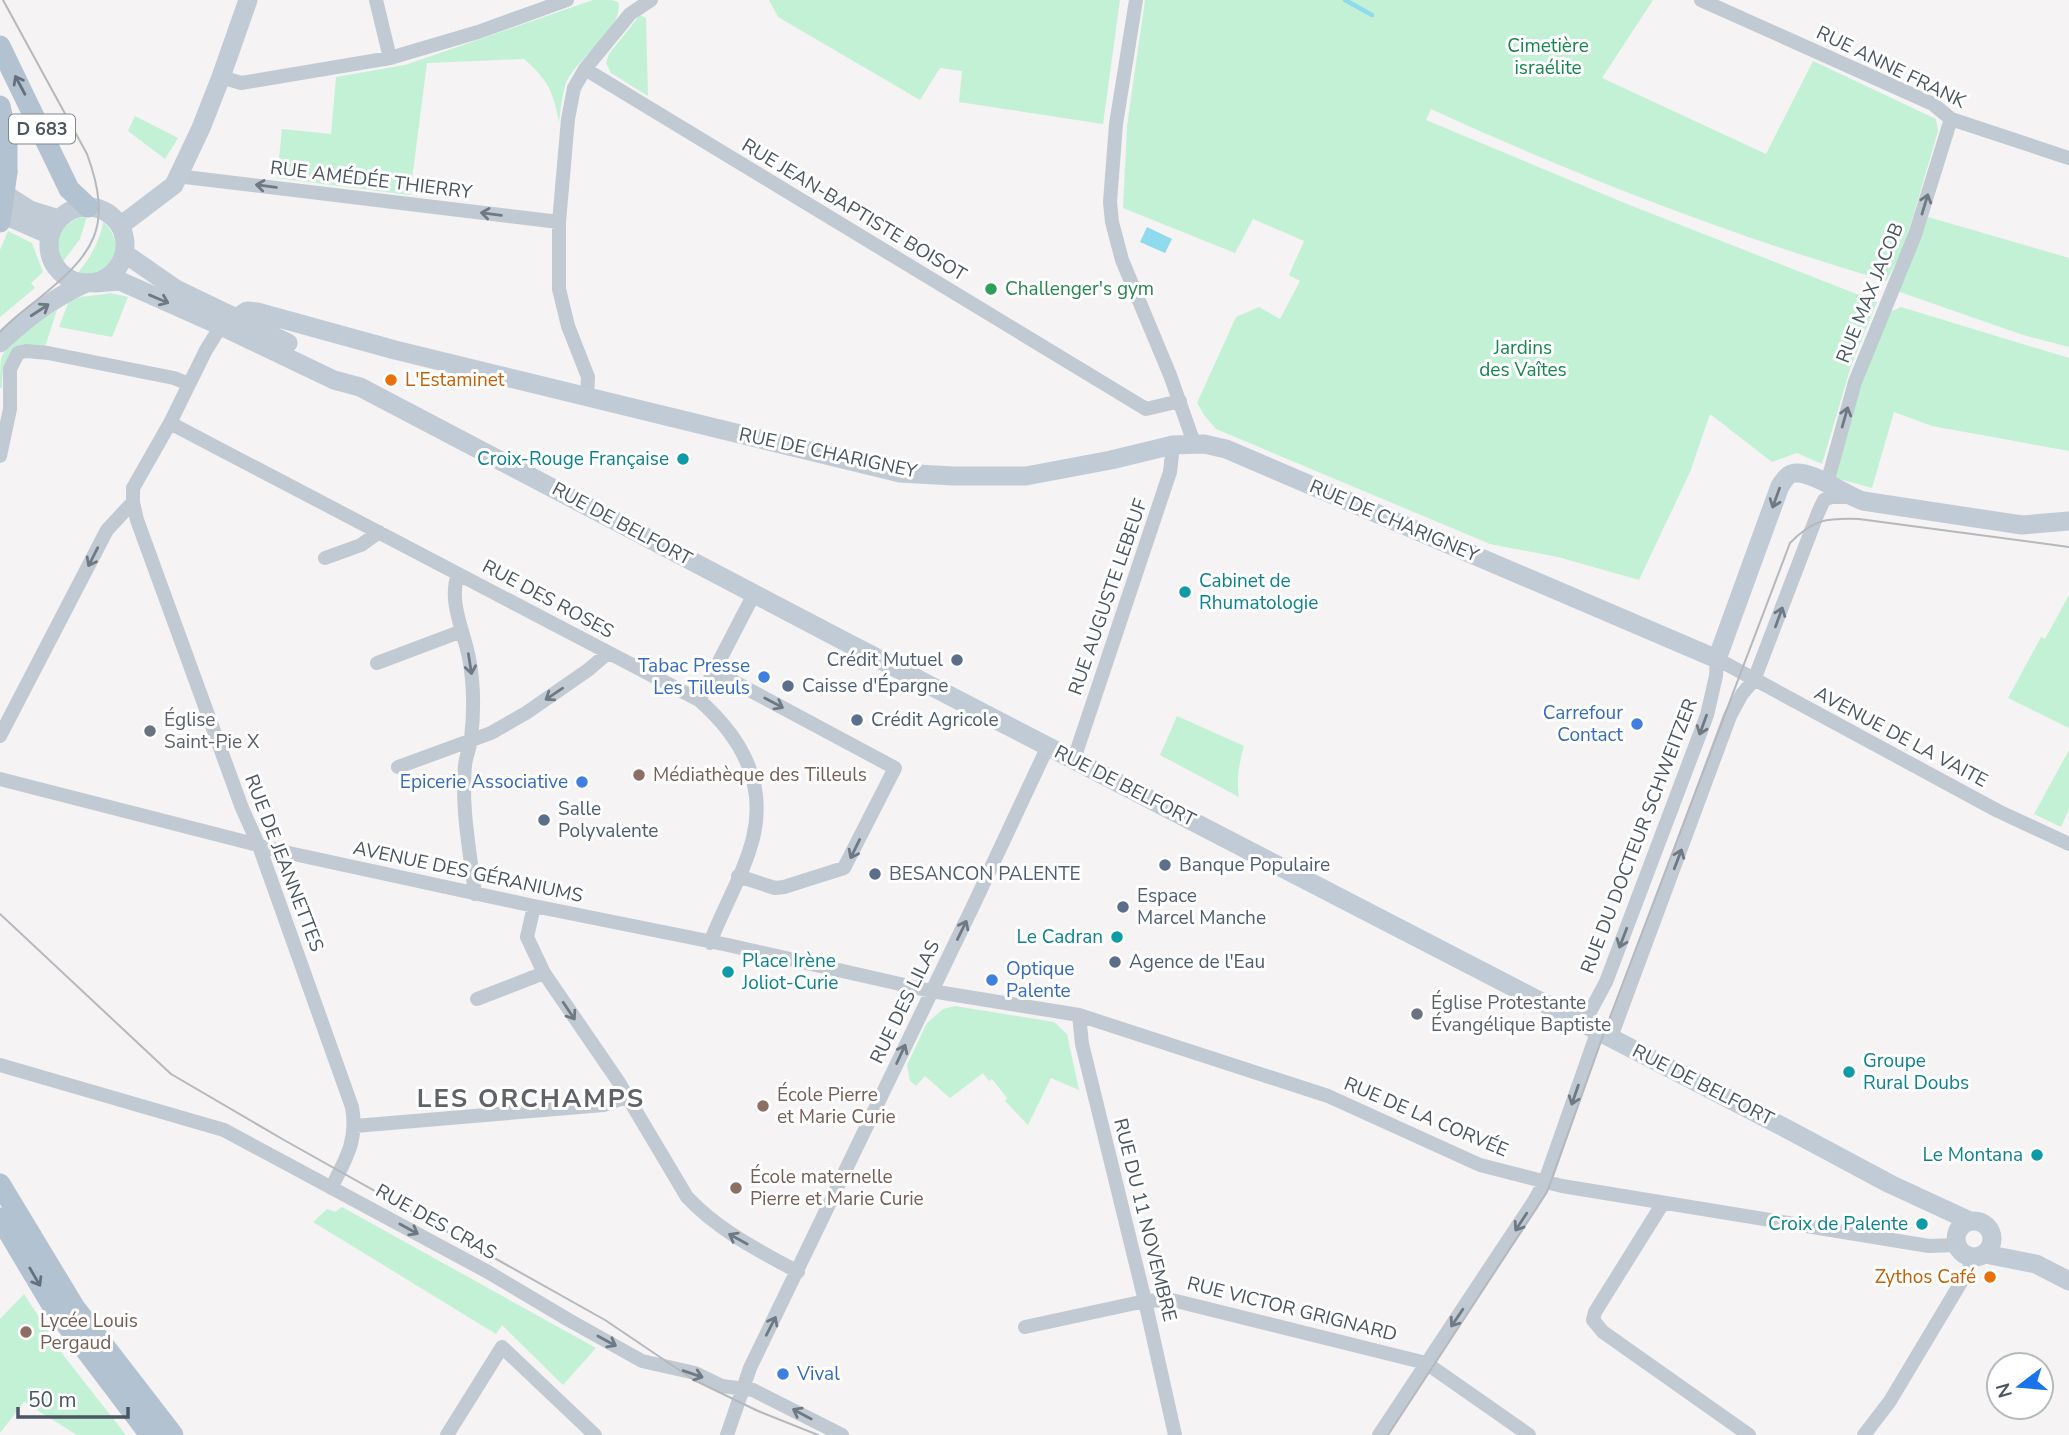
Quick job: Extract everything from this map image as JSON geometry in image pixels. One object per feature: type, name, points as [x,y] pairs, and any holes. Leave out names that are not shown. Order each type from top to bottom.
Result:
[{"type":"main road","points":[[120,226],[169,191],[179,174],[222,77],[248,0]]},
{"type":"main road","name":"D 683","points":[[0,46],[69,188],[88,207]]},
{"type":"main road","points":[[0,106],[7,138],[0,222]]},
{"type":"main road","points":[[4,181],[30,210],[54,227]]},
{"type":"main road","points":[[0,342],[23,321],[90,284],[105,279],[121,263],[125,243],[120,226],[100,208],[88,207],[68,212],[54,227],[50,256],[54,266],[74,282],[90,284]]},
{"type":"main road","points":[[0,213],[54,227]]},
{"type":"main road","name":"RUE DE BELFORT","points":[[124,253],[176,289],[334,380],[360,387],[1890,1184],[1970,1221],[1982,1222],[1990,1230],[1972,1246],[1933,1213],[1890,1184]]},
{"type":"main road","name":"RUE DE BELFORT","points":[[90,284],[120,281],[229,321]]},
{"type":"main road","points":[[229,321],[227,320],[265,338],[279,328]]},
{"type":"main road","name":"RUE DE CHARIGNEY","points":[[279,328],[587,396],[901,472],[1026,477],[1173,445],[1194,443],[1227,449],[1717,659]]},
{"type":"main road","name":"RUE DE BELFORT","points":[[279,328],[353,377],[360,387]]},
{"type":"main road","points":[[1717,659],[1780,486],[1793,473],[1803,473],[1827,483],[1849,497],[1900,508],[2022,525],[2069,521]]},
{"type":"main road","points":[[0,1184],[75,1308],[173,1435]]},
{"type":"main road","points":[[0,1218],[53,1307],[150,1435]]},
{"type":"main road","points":[[1972,1246],[2036,1264],[2069,1281]]},
{"type":"street","points":[[376,0],[390,58]]},
{"type":"street","points":[[222,77],[241,83],[390,58],[478,32],[567,0]]},
{"type":"street","points":[[1136,0],[1114,138],[1110,202],[1112,222],[1122,260],[1180,401],[1194,443]]},
{"type":"street","name":"RUE ANNE FRANK","points":[[1701,0],[1933,104],[1951,119],[2069,158]]},
{"type":"street","points":[[587,396],[588,377],[568,326],[559,289],[559,222],[568,119],[574,88],[585,69],[639,3]]},
{"type":"street","name":"RUE JEAN-BAPTISTE BOISOT","points":[[585,69],[1146,409],[1180,401]]},
{"type":"street","name":"RUE MAX JACOB","points":[[1827,483],[1855,383],[1915,235],[1951,119]]},
{"type":"street","name":"RUE AMÉDÉE THIERRY","points":[[179,174],[185,177],[559,222]]},
{"type":"street","points":[[0,736],[107,530],[133,502],[133,488],[170,423],[206,349],[229,321]]},
{"type":"street","points":[[0,456],[10,409],[10,369],[18,353],[48,353],[174,378],[189,384]]},
{"type":"street","name":"RUE DES ROSES","points":[[170,423],[699,700],[732,732],[747,760],[752,778],[756,818],[752,839],[710,943]]},
{"type":"street","name":"RUE AUGUSTE LEBEUF","points":[[1074,759],[1172,467],[1173,445]]},
{"type":"street","points":[[1379,1435],[1545,1181],[1597,1030],[1730,716],[1742,694],[1754,680],[1824,499],[1849,497]]},
{"type":"street","name":"RUE DE JEANNETTES","points":[[133,502],[137,520],[242,808],[259,846],[343,1077],[355,1126],[352,1146],[331,1188]]},
{"type":"street","points":[[325,558],[361,545],[379,532]]},
{"type":"street","points":[[458,574],[454,586],[473,686],[471,739],[465,763],[464,811],[475,894]]},
{"type":"street","points":[[699,700],[754,594]]},
{"type":"street","points":[[377,663],[461,631]]},
{"type":"street","points":[[398,767],[491,733],[526,713],[589,670],[608,653]]},
{"type":"street","name":"AVENUE DE LA VAITE","points":[[1717,659],[1998,811],[2069,844]]},
{"type":"street","name":"RUE DU DOCTEUR SCHWEITZER","points":[[1597,1030],[1606,982],[1707,715],[1717,659]]},
{"type":"street","points":[[714,671],[895,768],[844,868],[775,888],[738,876]]},
{"type":"street","name":"RUE DES LILAS","points":[[727,1435],[750,1368],[1048,746]]},
{"type":"street","name":"AVENUE DES GÉRANIUMS","points":[[0,779],[259,846],[931,991]]},
{"type":"street","points":[[534,906],[527,937],[544,973],[688,1197],[702,1213],[729,1234],[798,1272]]},
{"type":"street","points":[[477,999],[544,973]]},
{"type":"street","name":"RUE DE LA CORVÉE","points":[[931,991],[1079,1014],[1328,1096],[1480,1165],[1545,1181],[1928,1246],[1972,1246]]},
{"type":"street","name":"RUE DU 11 NOVEMBRE","points":[[1079,1014],[1082,1044],[1175,1435]]},
{"type":"street","name":"RUE DES CRAS","points":[[0,1065],[224,1130],[488,1272],[566,1320],[642,1361],[695,1373],[722,1386],[744,1388],[763,1394],[842,1435]]},
{"type":"street","points":[[355,1126],[604,1105],[626,1097]]},
{"type":"street","points":[[1663,1203],[1595,1312],[1593,1320],[1603,1332],[1749,1435]]},
{"type":"street","points":[[1864,1435],[1890,1401],[1969,1269],[1972,1246]]},
{"type":"street","name":"RUE VICTOR GRIGNARD","points":[[1025,1327],[1145,1301],[1172,1300],[1426,1363],[1529,1435]]},
{"type":"street","points":[[447,1435],[502,1347],[595,1435]]},
{"type":"green space","points":[[593,0],[618,2],[618,12],[615,22],[566,83],[559,122],[548,87],[539,73],[524,59],[427,63],[410,195],[277,178],[282,129],[331,134],[336,77],[405,65]]},
{"type":"green space","points":[[769,0],[1120,0],[1103,124],[959,102],[962,71],[940,68],[920,100],[778,17]]},
{"type":"green space","name":"Jardins des Vaîtes","points":[[1145,0],[1653,0],[1602,78],[1766,154],[1813,61],[1936,119],[1938,131],[1903,251],[1886,281],[1770,244],[1656,203],[1431,109],[1426,120],[1627,204],[1877,302],[1851,366],[1822,464],[1797,453],[1772,462],[1710,414],[1690,472],[1639,580],[1558,557],[1490,544],[1216,429],[1197,403],[1236,317],[1259,307],[1280,319],[1300,281],[1289,275],[1304,241],[1253,219],[1235,253],[1123,208],[1127,126]]},
{"type":"green space","points":[[640,15],[646,18],[648,96],[611,73],[606,63],[609,54]]},
{"type":"green space","points":[[135,116],[178,138],[165,159],[128,131]]},
{"type":"green space","points":[[87,216],[80,239],[62,263],[57,247],[61,232],[71,222]]},
{"type":"green space","points":[[1928,217],[2069,258],[2069,347],[2023,335],[1897,291]]},
{"type":"green space","points":[[103,222],[115,241],[112,259],[107,267],[99,272],[77,274],[93,250]]},
{"type":"green space","points":[[8,231],[32,243],[43,272],[31,283],[35,288],[0,317],[0,250]]},
{"type":"green space","points":[[110,293],[128,297],[112,337],[59,327],[69,301]]},
{"type":"green space","points":[[1901,307],[2069,358],[2069,451],[1932,426],[1894,412],[1872,488],[1829,476],[1870,354],[1888,313]]},
{"type":"green space","points":[[57,310],[45,347],[24,345],[13,353],[4,368],[0,388],[1,359],[10,344]]},
{"type":"green space","points":[[2069,595],[2069,728],[2008,698],[2041,637],[2045,639]]},
{"type":"green space","points":[[1177,716],[1244,746],[1238,772],[1239,797],[1160,755]]},
{"type":"green space","points":[[2069,750],[2069,809],[2061,827],[2034,814]]},
{"type":"green space","points":[[955,1006],[1054,1022],[1067,1034],[1079,1090],[1051,1078],[1028,1125],[1005,1101],[1007,1098],[992,1079],[989,1081],[983,1073],[950,1098],[925,1076],[916,1086],[910,1081],[907,1065],[927,1023],[943,1009]]},
{"type":"green space","points":[[342,1207],[596,1348],[563,1385],[502,1325],[496,1334],[313,1222],[327,1209],[335,1212]]},
{"type":"green space","name":"Lycée Louis Pergaud","points":[[24,1294],[64,1356],[126,1435],[77,1435],[24,1402],[0,1433],[0,1319]]},
{"type":"water","points":[[1147,227],[1172,239],[1165,253],[1140,242]]},
{"type":"waterway","points":[[1345,0],[1372,15]]},
{"type":"tram line","points":[[0,332],[57,284],[85,253],[98,221],[99,202],[87,154],[3,0]]},
{"type":"tram line","points":[[1388,1435],[1547,1192],[1604,1033],[1790,543],[1806,529],[1821,522],[1859,519],[2069,547]]},
{"type":"tram line","points":[[0,914],[171,1074],[605,1320],[694,1380],[758,1411],[818,1435]]},
{"type":"place","name":"Challenger's gym","points":[[991,289]]},
{"type":"place","name":"L'Estaminet","points":[[391,380]]},
{"type":"place","name":"Croix-Rouge Française","points":[[683,459]]},
{"type":"place","name":"Cabinet de Rhumatologie","points":[[1185,592]]},
{"type":"place","name":"Crédit Mutuel","points":[[957,660]]},
{"type":"place","name":"Tabac Presse Les Tilleuls","points":[[764,677]]},
{"type":"place","name":"Caisse d'Épargne","points":[[788,686]]},
{"type":"place","name":"Crédit Agricole","points":[[857,720]]},
{"type":"place","name":"Carrefour Contact","points":[[1637,724]]},
{"type":"place","name":"Église Saint-Pie X","points":[[150,731]]},
{"type":"place","name":"Médiathèque des Tilleuls","points":[[639,775]]},
{"type":"place","name":"Epicerie Associative","points":[[582,782]]},
{"type":"place","name":"Salle Polyvalente","points":[[544,820]]},
{"type":"place","name":"Banque Populaire","points":[[1165,865]]},
{"type":"place","name":"BESANCON PALENTE","points":[[875,874]]},
{"type":"place","name":"Espace Marcel Manche","points":[[1123,907]]},
{"type":"place","name":"Le Cadran","points":[[1117,937]]},
{"type":"place","name":"Agence de l'Eau","points":[[1115,962]]},
{"type":"place","name":"Place Irène Joliot-Curie","points":[[728,972]]},
{"type":"place","name":"Optique Palente","points":[[992,980]]},
{"type":"place","name":"Église Protestante Évangélique Baptiste","points":[[1417,1014]]},
{"type":"place","name":"Groupe Rural Doubs","points":[[1849,1072]]},
{"type":"place","name":"École Pierre et Marie Curie","points":[[763,1106]]},
{"type":"place","name":"Le Montana","points":[[2037,1155]]},
{"type":"place","name":"École maternelle Pierre et Marie Curie","points":[[736,1188]]},
{"type":"place","name":"Croix de Palente","points":[[1922,1224]]},
{"type":"place","name":"Zythos Café","points":[[1990,1277]]},
{"type":"place","name":"Lycée Louis Pergaud","points":[[26,1332]]},
{"type":"place","name":"Vival","points":[[783,1374]]},
{"type":"district","name":"LES ORCHAMPS","points":[[531,1098]]},
{"type":"park label","name":"Cimetière israélite","points":[[1548,57]]}]
